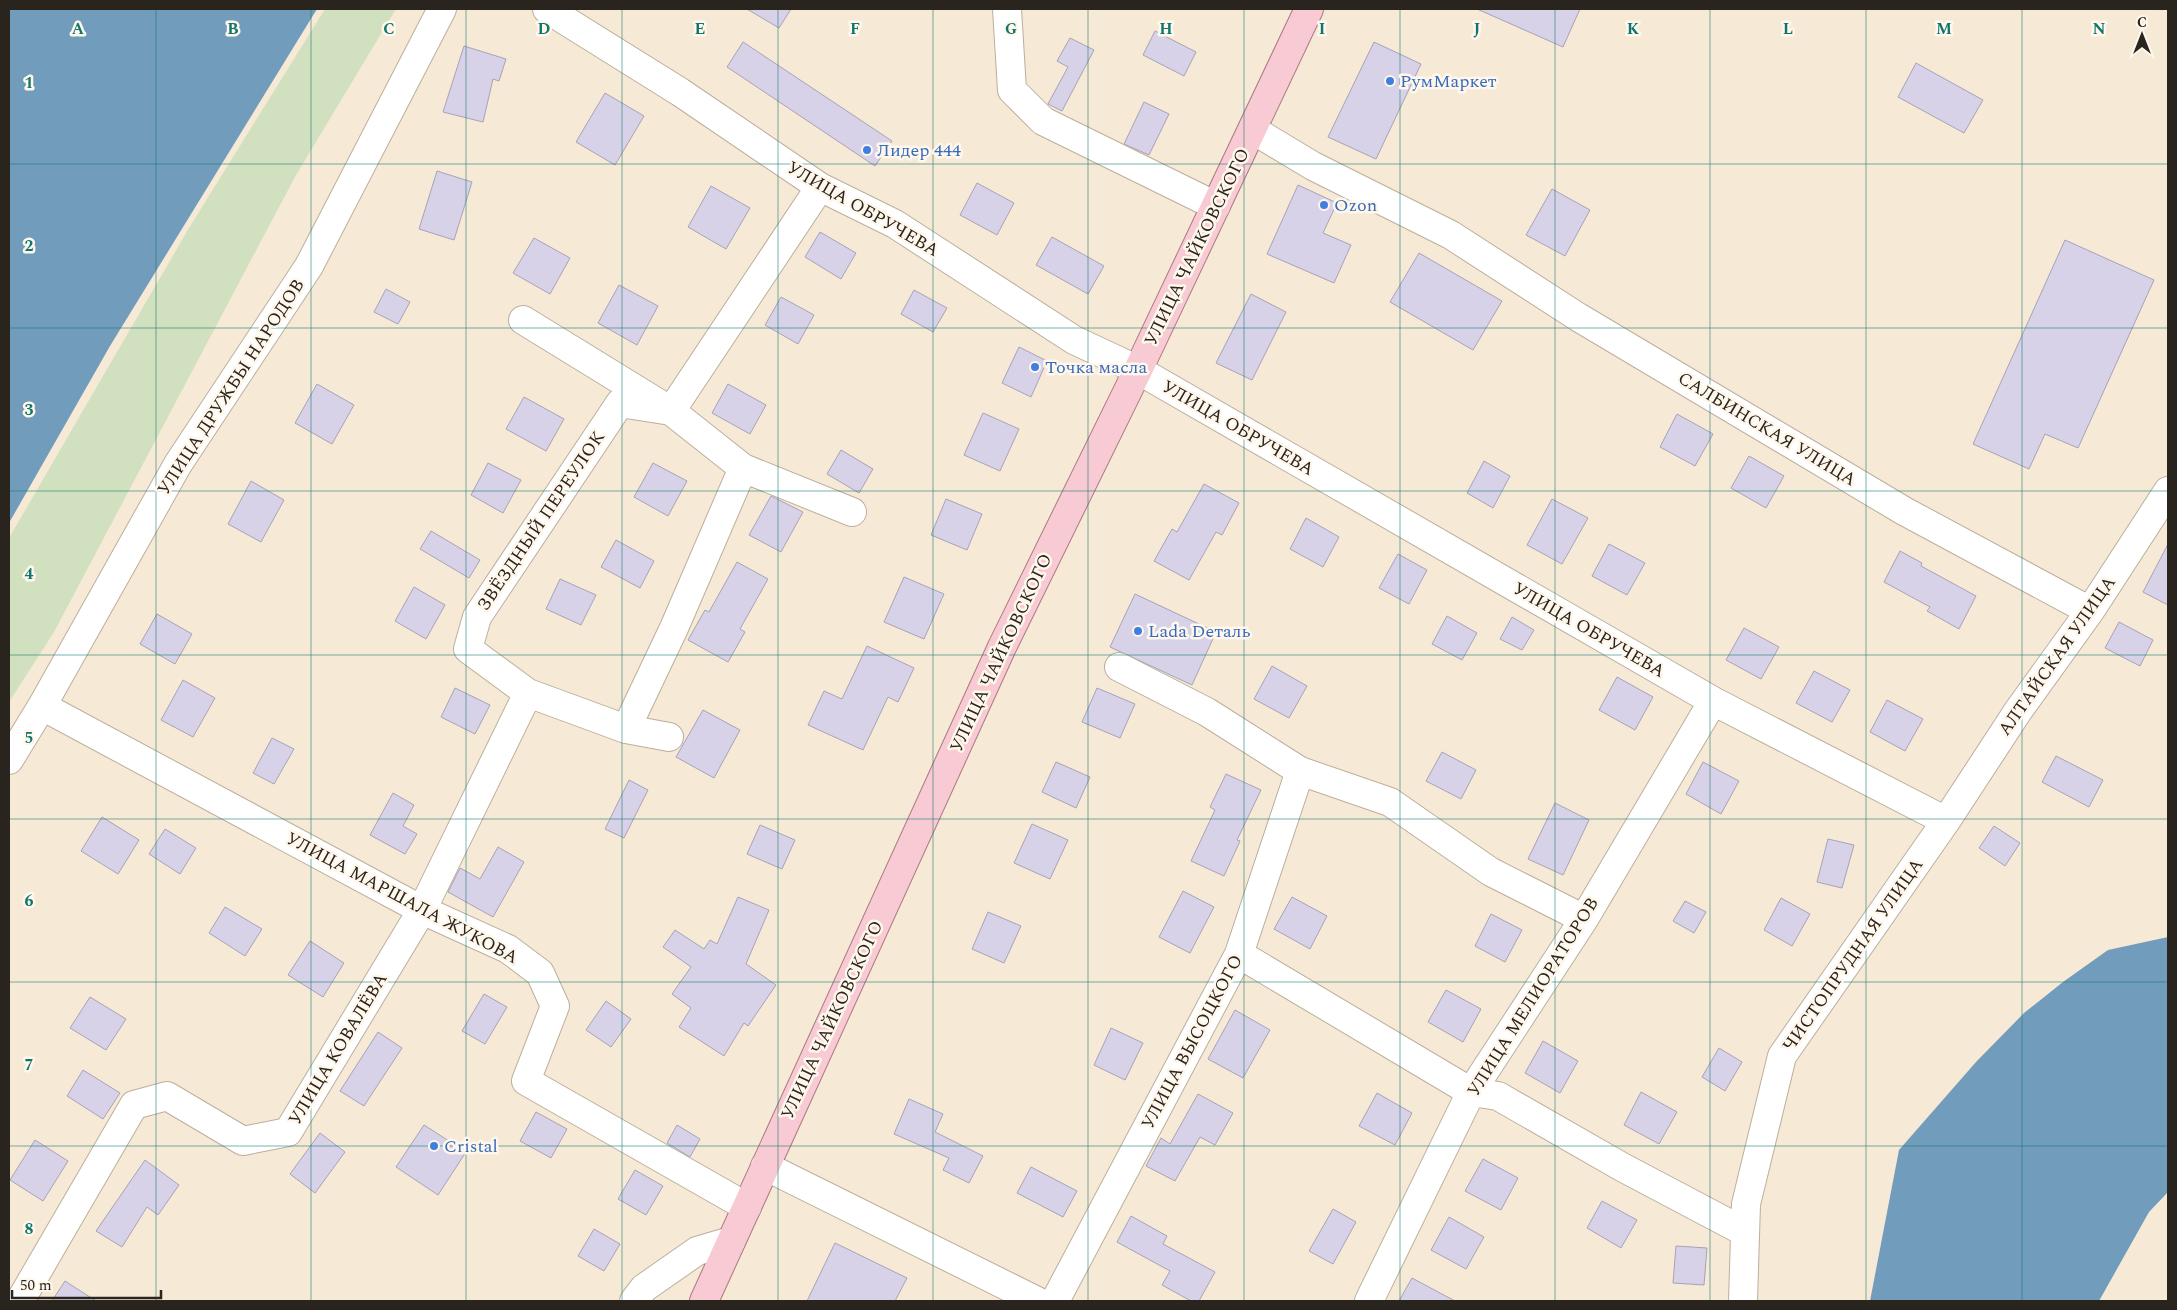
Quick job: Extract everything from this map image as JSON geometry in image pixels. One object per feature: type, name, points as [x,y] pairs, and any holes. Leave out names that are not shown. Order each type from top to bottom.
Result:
[{"type":"main road","name":"УЛИЦА ЧАЙКОВСКОГО","points":[[704,1301],[1002,647],[1138,370],[1309,9]]},
{"type":"street","name":"УЛИЦА ДРУЖБЫ НАРОДОВ","points":[[9,760],[42,706],[178,464],[309,266],[442,9]]},
{"type":"street","name":"УЛИЦА ОБРУЧЕВА","points":[[547,9],[680,92],[820,187],[895,224],[1074,340],[1138,370],[1713,701],[1946,821]]},
{"type":"street","points":[[1007,9],[1012,90],[1043,122],[1216,206]]},
{"type":"street","name":"САЛБИНСКАЯ УЛИЦА","points":[[1253,130],[1313,166],[1451,235],[1578,317],[1904,510],[2090,611]]},
{"type":"street","points":[[671,411],[820,187]]},
{"type":"street","name":"ЗВЁЗДНЫЙ ПЕРЕУЛОК","points":[[523,320],[671,411],[743,468],[852,512]]},
{"type":"street","name":"ЗВЁЗДНЫЙ ПЕРЕУЛОК","points":[[669,736],[626,729],[528,693],[468,649],[477,617],[620,403],[671,411]]},
{"type":"street","points":[[626,729],[674,628],[743,468]]},
{"type":"street","name":"АЛТАЙСКАЯ УЛИЦА","points":[[1946,821],[2018,711],[2090,611],[2168,491]]},
{"type":"street","points":[[1119,667],[1207,712],[1300,770],[1390,802],[1491,872],[1584,919]]},
{"type":"street","points":[[422,910],[528,693]]},
{"type":"street","name":"УЛИЦА МЕЛИОРАТОРОВ","points":[[1368,1301],[1471,1092],[1584,919],[1713,701]]},
{"type":"street","name":"УЛИЦА МАРШАЛА ЖУКОВА","points":[[42,706],[422,910],[508,949],[540,974],[555,1006],[526,1081],[746,1207]]},
{"type":"street","name":"УЛИЦА ВЫСОЦКОГО","points":[[1055,1301],[1239,954],[1300,770]]},
{"type":"street","name":"ЧИСТОПРУДНАЯ УЛИЦА","points":[[1743,1301],[1746,1204],[1782,1056],[1946,821]]},
{"type":"street","name":"УЛИЦА КОВАЛЁВА","points":[[20,1301],[134,1105],[167,1096],[243,1141],[288,1132],[422,910]]},
{"type":"street","points":[[1239,954],[1471,1092],[1498,1096],[1622,1167],[1745,1232]]},
{"type":"street","points":[[765,1166],[1037,1301]]},
{"type":"street","points":[[634,1301],[644,1288],[697,1251],[732,1241]]},
{"type":"green space","points":[[325,9],[396,9],[296,175],[54,632],[9,702],[9,538],[189,228]]},
{"type":"water","points":[[9,9],[317,9],[110,346],[9,523]]},
{"type":"water","points":[[2168,937],[2168,1192],[2149,1212],[2099,1301],[1870,1301],[1899,1150],[1976,1062],[2024,1013],[2063,982],[2108,950]]},
{"type":"building","points":[[747,9],[791,9],[779,28]]},
{"type":"building","points":[[1477,9],[1580,9],[1563,47]]},
{"type":"building","points":[[1155,31],[1196,52],[1184,76],[1143,55]]},
{"type":"building","points":[[1070,38],[1094,50],[1062,111],[1048,104],[1068,67],[1057,61]]},
{"type":"building","points":[[743,42],[892,141],[875,166],[727,67]]},
{"type":"building","points":[[1374,42],[1421,64],[1376,159],[1328,137]]},
{"type":"building","points":[[464,46],[506,59],[499,81],[493,79],[483,122],[443,112]]},
{"type":"building","points":[[1916,63],[1983,100],[1964,133],[1898,97]]},
{"type":"building","points":[[605,93],[644,116],[615,165],[576,142]]},
{"type":"building","points":[[1144,102],[1169,114],[1149,155],[1124,144]]},
{"type":"building","points":[[437,171],[472,182],[454,240],[419,229]]},
{"type":"building","points":[[977,183],[1014,203],[997,235],[960,215]]},
{"type":"building","points":[[1298,185],[1337,203],[1323,233],[1351,245],[1334,283],[1267,254]]},
{"type":"building","points":[[711,186],[750,208],[726,249],[688,227]]},
{"type":"building","points":[[1552,189],[1590,210],[1565,256],[1526,235]]},
{"type":"building","points":[[820,232],[856,253],[841,279],[805,257]]},
{"type":"building","points":[[1052,237],[1104,266],[1088,294],[1036,265]]},
{"type":"building","points":[[534,238],[570,258],[550,294],[513,273]]},
{"type":"building","points":[[2065,240],[2154,280],[2078,448],[2045,434],[2029,469],[1973,444]]},
{"type":"building","points":[[1419,253],[1502,301],[1473,350],[1390,302]]},
{"type":"building","points":[[619,285],[658,306],[637,345],[598,323]]},
{"type":"building","points":[[386,289],[410,302],[398,324],[374,312]]},
{"type":"building","points":[[914,290],[947,308],[933,332],[901,314]]},
{"type":"building","points":[[1251,294],[1286,312],[1252,380],[1216,363]]},
{"type":"building","points":[[781,297],[814,315],[798,344],[765,325]]},
{"type":"building","points":[[1019,347],[1047,361],[1031,397],[1002,383]]},
{"type":"building","points":[[317,384],[354,405],[332,444],[295,423]]},
{"type":"building","points":[[728,384],[766,405],[750,434],[712,413]]},
{"type":"building","points":[[524,397],[564,419],[546,451],[506,429]]},
{"type":"building","points":[[983,413],[1019,429],[1000,471],[964,455]]},
{"type":"building","points":[[1677,414],[1713,434],[1695,466],[1660,447]]},
{"type":"building","points":[[841,450],[873,469],[859,493],[827,474]]},
{"type":"building","points":[[1749,456],[1784,476],[1766,508],[1731,488]]},
{"type":"building","points":[[1484,461],[1510,476],[1493,508],[1467,493]]},
{"type":"building","points":[[488,463],[521,480],[503,513],[471,495]]},
{"type":"building","points":[[653,463],[687,481],[668,516],[634,497]]},
{"type":"building","points":[[251,481],[284,500],[261,542],[228,524]]},
{"type":"building","points":[[1204,484],[1239,503],[1222,535],[1216,532],[1189,580],[1154,561],[1172,529],[1177,532]]},
{"type":"building","points":[[771,496],[803,512],[781,552],[749,535]]},
{"type":"building","points":[[946,499],[982,514],[967,550],[931,535]]},
{"type":"building","points":[[1552,499],[1588,518],[1562,564],[1527,545]]},
{"type":"building","points":[[1306,518],[1339,537],[1323,567],[1290,549]]},
{"type":"building","points":[[431,531],[480,560],[469,578],[420,549]]},
{"type":"building","points":[[616,540],[654,561],[640,588],[601,567]]},
{"type":"building","points":[[1609,544],[1645,563],[1627,595],[1592,576]]},
{"type":"building","points":[[2168,544],[2168,605],[2143,592]]},
{"type":"building","points":[[1900,551],[1922,563],[1921,566],[1976,596],[1959,629],[1927,611],[1930,607],[1884,582]]},
{"type":"building","points":[[1398,554],[1427,570],[1409,604],[1379,588]]},
{"type":"building","points":[[737,562],[768,579],[740,629],[745,632],[728,662],[688,640],[705,610],[709,612]]},
{"type":"building","points":[[904,577],[944,594],[924,639],[884,622]]},
{"type":"building","points":[[560,579],[596,595],[581,625],[546,609]]},
{"type":"building","points":[[414,587],[445,605],[426,639],[395,621]]},
{"type":"building","points":[[1135,594],[1216,632],[1192,685],[1110,647]]},
{"type":"building","points":[[157,614],[192,634],[175,664],[140,644]]},
{"type":"building","points":[[1447,616],[1477,633],[1462,660],[1432,644]]},
{"type":"building","points":[[1512,617],[1534,630],[1522,650],[1500,639]]},
{"type":"building","points":[[2119,622],[2153,640],[2140,666],[2105,648]]},
{"type":"building","points":[[1744,628],[1779,647],[1761,679],[1726,660]]},
{"type":"building","points":[[867,646],[914,668],[898,702],[888,697],[863,750],[808,725],[824,691],[842,699]]},
{"type":"building","points":[[1272,666],[1307,686],[1289,718],[1254,699]]},
{"type":"building","points":[[1814,671],[1850,690],[1832,722],[1796,703]]},
{"type":"building","points":[[1617,677],[1653,697],[1635,730],[1599,710]]},
{"type":"building","points":[[183,680],[215,698],[193,737],[161,720]]},
{"type":"building","points":[[455,688],[490,705],[475,734],[441,717]]},
{"type":"building","points":[[1097,688],[1135,704],[1120,738],[1082,722]]},
{"type":"building","points":[[1887,700],[1923,719],[1905,751],[1870,732]]},
{"type":"building","points":[[703,710],[740,730],[714,778],[676,757]]},
{"type":"building","points":[[272,738],[294,749],[274,784],[253,773]]},
{"type":"building","points":[[1442,752],[1476,770],[1461,799],[1426,781]]},
{"type":"building","points":[[2056,756],[2103,780],[2089,807],[2042,782]]},
{"type":"building","points":[[1056,762],[1090,777],[1076,808],[1042,792]]},
{"type":"building","points":[[1703,762],[1739,781],[1721,814],[1686,794]]},
{"type":"building","points":[[1226,774],[1261,790],[1237,840],[1240,841],[1224,876],[1191,861],[1215,810],[1210,807]]},
{"type":"building","points":[[629,780],[648,790],[624,838],[605,829]]},
{"type":"building","points":[[393,793],[414,805],[403,826],[417,834],[405,854],[370,835]]},
{"type":"building","points":[[1555,803],[1589,820],[1563,875],[1528,859]]},
{"type":"building","points":[[102,817],[139,840],[118,874],[81,851]]},
{"type":"building","points":[[1032,824],[1068,840],[1050,879],[1014,863]]},
{"type":"building","points":[[760,825],[795,840],[782,869],[747,854]]},
{"type":"building","points":[[1994,826],[2020,843],[2005,866],[1979,848]]},
{"type":"building","points":[[165,829],[196,848],[180,874],[149,854]]},
{"type":"building","points":[[1828,839],[1854,845],[1842,888],[1817,882]]},
{"type":"building","points":[[498,847],[524,862],[493,917],[448,892],[460,868],[480,879]]},
{"type":"building","points":[[1183,891],[1214,907],[1190,953],[1159,937]]},
{"type":"building","points":[[738,897],[769,910],[746,964],[776,985],[748,1026],[744,1023],[724,1056],[679,1027],[691,1008],[672,994],[691,967],[663,947],[675,930],[704,949],[710,940],[717,944]]},
{"type":"building","points":[[1292,897],[1327,916],[1310,949],[1274,929]]},
{"type":"building","points":[[1781,898],[1810,914],[1792,946],[1764,930]]},
{"type":"building","points":[[1685,901],[1706,912],[1694,933],[1673,921]]},
{"type":"building","points":[[225,907],[262,929],[245,956],[209,933]]},
{"type":"building","points":[[988,912],[1021,926],[1004,963],[972,949]]},
{"type":"building","points":[[1491,914],[1522,930],[1505,962],[1475,946]]},
{"type":"building","points":[[310,941],[344,963],[323,997],[288,975]]},
{"type":"building","points":[[1446,990],[1481,1009],[1463,1042],[1428,1022]]},
{"type":"building","points":[[484,994],[507,1007],[485,1044],[462,1031]]},
{"type":"building","points":[[90,997],[126,1019],[106,1050],[70,1028]]},
{"type":"building","points":[[606,1001],[631,1019],[611,1047],[586,1030]]},
{"type":"building","points":[[1235,1010],[1270,1030],[1243,1078],[1208,1059]]},
{"type":"building","points":[[1111,1028],[1143,1043],[1125,1080],[1094,1065]]},
{"type":"building","points":[[378,1032],[402,1048],[364,1106],[340,1091]]},
{"type":"building","points":[[1543,1041],[1578,1061],[1560,1093],[1525,1073]]},
{"type":"building","points":[[1719,1048],[1742,1062],[1725,1091],[1702,1077]]},
{"type":"building","points":[[83,1070],[120,1093],[103,1119],[67,1096]]},
{"type":"building","points":[[1641,1092],[1677,1112],[1659,1144],[1624,1125]]},
{"type":"building","points":[[1377,1093],[1412,1113],[1395,1145],[1359,1126]]},
{"type":"building","points":[[1198,1094],[1233,1113],[1215,1145],[1200,1137],[1175,1181],[1146,1166],[1161,1138],[1170,1144]]},
{"type":"building","points":[[909,1099],[943,1114],[935,1132],[983,1156],[969,1183],[943,1170],[949,1158],[894,1134]]},
{"type":"building","points":[[536,1112],[567,1129],[551,1158],[520,1141]]},
{"type":"building","points":[[424,1125],[466,1152],[438,1195],[396,1167]]},
{"type":"building","points":[[677,1125],[700,1139],[690,1157],[667,1143]]},
{"type":"building","points":[[320,1133],[345,1152],[315,1193],[290,1174]]},
{"type":"building","points":[[35,1140],[68,1161],[43,1201],[10,1180]]},
{"type":"building","points":[[1483,1159],[1518,1178],[1501,1210],[1465,1191]]},
{"type":"building","points":[[145,1160],[179,1185],[158,1215],[147,1207],[122,1247],[96,1231]]},
{"type":"building","points":[[1031,1167],[1077,1191],[1063,1217],[1017,1193]]},
{"type":"building","points":[[635,1170],[663,1186],[646,1215],[618,1199]]},
{"type":"building","points":[[1602,1201],[1637,1220],[1621,1248],[1587,1228]]},
{"type":"building","points":[[1333,1209],[1356,1222],[1333,1264],[1309,1251]]},
{"type":"building","points":[[1131,1216],[1167,1236],[1163,1244],[1215,1272],[1199,1301],[1191,1301],[1162,1285],[1170,1271],[1117,1242]]},
{"type":"building","points":[[1449,1217],[1484,1237],[1466,1269],[1431,1250]]},
{"type":"building","points":[[594,1229],[620,1244],[604,1271],[578,1256]]},
{"type":"building","points":[[835,1243],[907,1278],[895,1301],[807,1301]]},
{"type":"building","points":[[1676,1246],[1707,1248],[1704,1285],[1673,1283]]},
{"type":"building","points":[[1412,1278],[1455,1301],[1399,1301]]},
{"type":"building","points":[[65,1281],[96,1301],[52,1301]]},
{"type":"place","name":"РумМаркет","points":[[1390,81]]},
{"type":"place","name":"Лидер 444","points":[[867,150]]},
{"type":"place","name":"Ozon","points":[[1324,205]]},
{"type":"place","name":"Точка масла","points":[[1035,367]]},
{"type":"place","name":"Lada Dеталь","points":[[1138,631]]},
{"type":"place","name":"Cristal","points":[[434,1146]]}]
